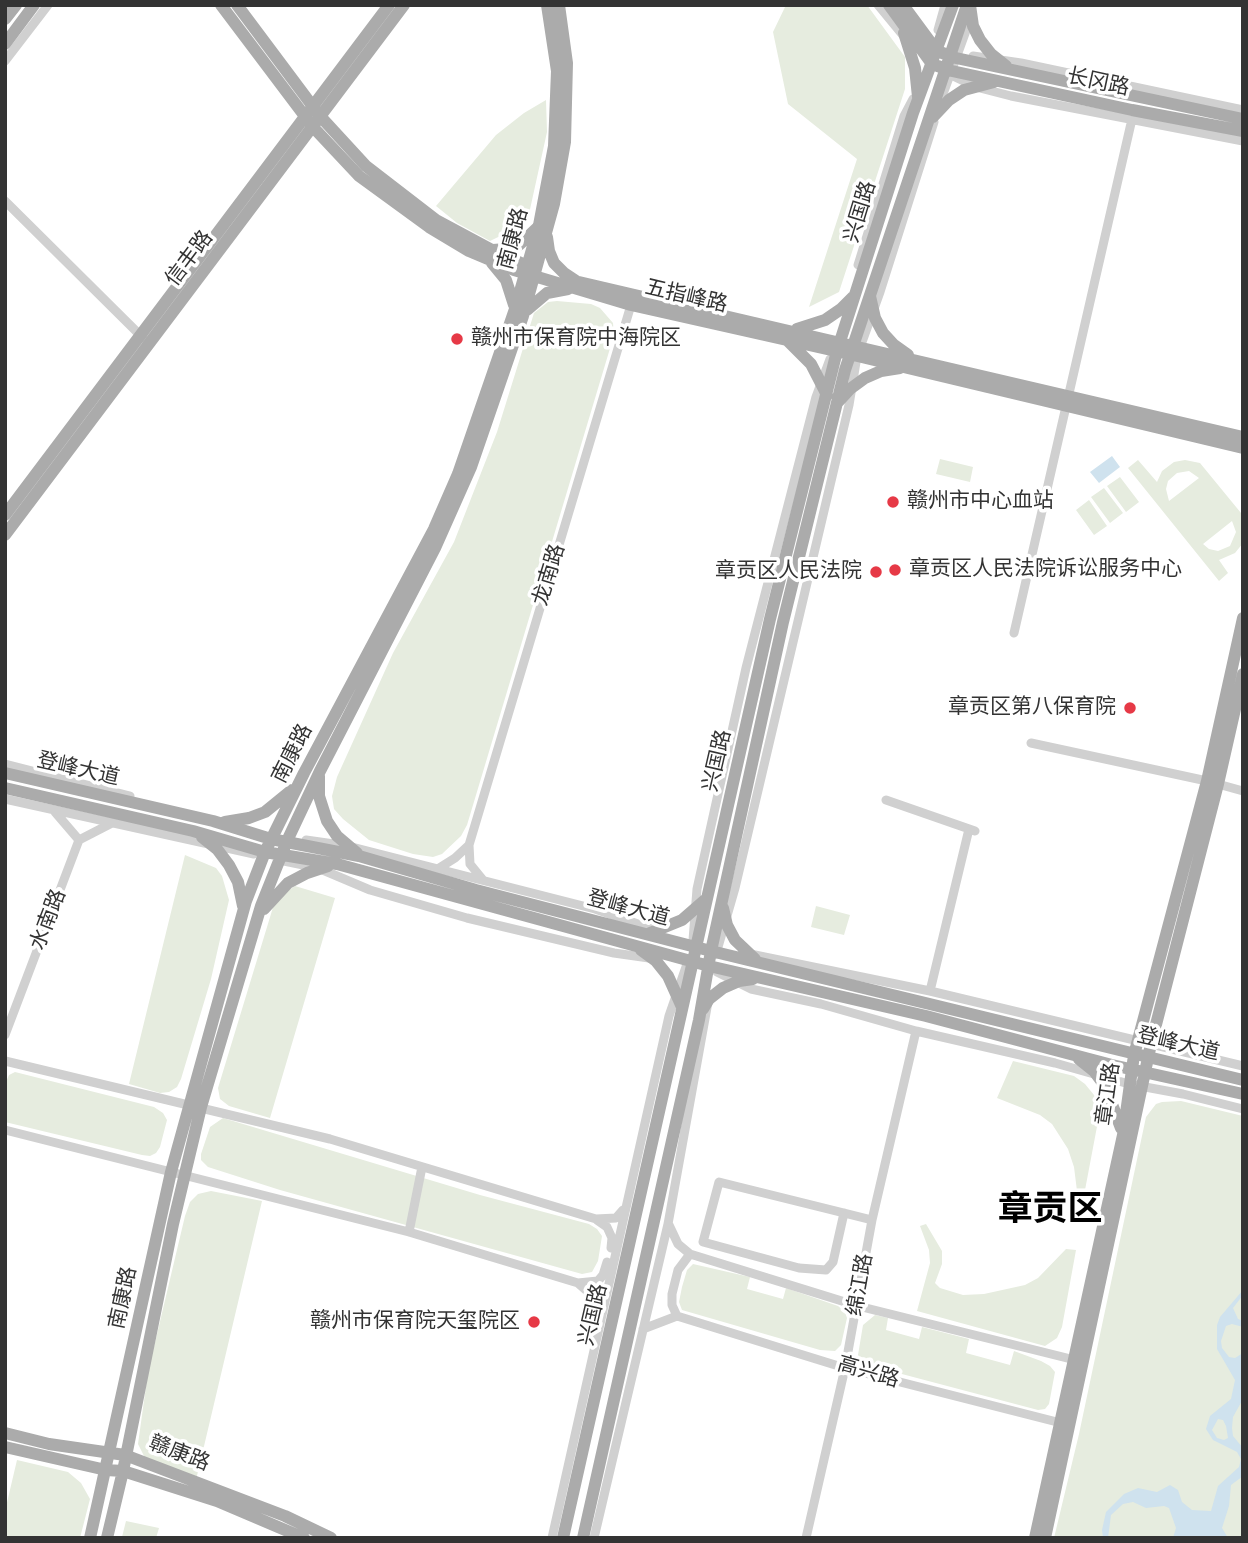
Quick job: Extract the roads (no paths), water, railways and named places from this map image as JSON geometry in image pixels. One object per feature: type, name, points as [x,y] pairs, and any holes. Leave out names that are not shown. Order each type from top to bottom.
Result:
[{"type":"main road","points":[[5,19],[16,5]]},
{"type":"main road","points":[[5,44],[34,5]]},
{"type":"main road","name":"五指峰路","points":[[221,5],[338,156],[376,190],[429,227],[469,250],[489,254]]},
{"type":"main road","name":"五指峰路","points":[[237,5],[317,110],[366,166],[436,220],[489,254],[530,272],[575,285],[1066,401],[1243,448]]},
{"type":"main road","name":"信丰路","points":[[5,535],[151,344],[389,5]]},
{"type":"main road","name":"信丰路","points":[[317,110],[404,5]]},
{"type":"main road","name":"南康路","points":[[543,229],[554,146],[557,71],[547,5]]},
{"type":"main road","name":"南康路","points":[[90,1538],[170,1171],[255,925],[280,858],[320,771],[435,548],[471,467],[543,229],[554,204],[565,142],[567,63],[559,5]]},
{"type":"main road","points":[[888,5],[912,55],[919,94],[913,113]]},
{"type":"main road","points":[[888,5],[933,56],[951,64]]},
{"type":"main road","points":[[903,5],[933,56]]},
{"type":"main road","name":"兴国路","points":[[865,291],[883,205],[953,5]]},
{"type":"main road","points":[[971,8],[980,40],[996,59],[1013,70]]},
{"type":"main road","name":"兴国路","points":[[583,1538],[711,968],[783,622],[845,348],[971,8]]},
{"type":"main road","name":"长冈路","points":[[951,64],[1013,70],[1243,119]]},
{"type":"main road","name":"长冈路","points":[[951,64],[1000,81],[1243,131]]},
{"type":"main road","points":[[923,132],[936,113],[956,95],[982,83],[1000,81]]},
{"type":"main road","name":"信丰路","points":[[5,515],[140,335],[309,122]]},
{"type":"main road","points":[[543,229],[554,262],[575,285],[541,297],[519,312],[506,280],[489,254],[519,244],[543,229]]},
{"type":"main road","name":"五指峰路","points":[[575,285],[631,305],[788,335]]},
{"type":"main road","points":[[865,291],[879,325],[910,363],[873,374],[833,399],[788,335],[825,320],[865,291]]},
{"type":"main road","name":"南康路","points":[[107,1538],[185,1175],[194,1106],[243,911],[272,837],[434,528],[471,440],[519,312]]},
{"type":"main road","name":"兴国路","points":[[563,1538],[690,962],[708,897],[770,619],[833,399]]},
{"type":"main road","name":"五指峰路","points":[[1066,401],[1243,437]]},
{"type":"main road","name":"章江路","points":[[1213,782],[1243,618]]},
{"type":"main road","name":"章江路","points":[[1045,1538],[1135,1085],[1133,1062],[1144,1042],[1243,674]]},
{"type":"main road","points":[[320,771],[319,796],[323,813],[331,829],[359,856]]},
{"type":"main road","name":"登峰大道","points":[[5,773],[359,856],[477,890],[653,932],[1133,1062],[1243,1080]]},
{"type":"main road","points":[[213,821],[234,821],[257,815],[273,807],[294,788],[304,773]]},
{"type":"main road","name":"登峰大道","points":[[5,788],[193,831],[280,858],[337,864],[711,968],[926,1016],[1072,1055],[1133,1062]]},
{"type":"main road","points":[[193,831],[213,846],[234,873],[243,911]]},
{"type":"main road","points":[[255,925],[280,890],[318,868],[337,864]]},
{"type":"main road","points":[[653,932],[674,925],[708,897]]},
{"type":"main road","points":[[723,901],[726,920],[735,940],[747,953],[764,964]]},
{"type":"main road","points":[[631,944],[652,958],[668,976],[682,1007]]},
{"type":"main road","points":[[699,1020],[708,1000],[723,988],[737,981],[765,979]]},
{"type":"main road","name":"章江路","points":[[1035,1538],[1123,1135],[1135,1085],[1147,1065],[1144,1042]]},
{"type":"main road","points":[[1072,1055],[1097,1074],[1110,1095],[1123,1135]]},
{"type":"main road","name":"登峰大道","points":[[1147,1065],[1243,1094]]},
{"type":"main road","name":"赣康路","points":[[5,1433],[49,1444],[125,1455],[285,1516],[331,1538]]},
{"type":"main road","name":"赣康路","points":[[5,1447],[123,1471],[217,1501],[304,1538]]},
{"type":"street","points":[[5,61],[48,5]]},
{"type":"street","points":[[878,5],[906,40],[933,56]]},
{"type":"street","points":[[909,5],[933,56]]},
{"type":"street","points":[[945,5],[933,56],[904,116],[846,304],[845,348],[852,388],[736,888],[714,950],[747,953],[930,991],[1243,1066]]},
{"type":"street","points":[[951,64],[996,59],[1243,110]]},
{"type":"street","points":[[951,64],[976,87],[1243,141]]},
{"type":"street","points":[[694,945],[696,889],[746,668],[822,382],[873,311],[951,64]]},
{"type":"street","points":[[1014,633],[1132,119]]},
{"type":"street","points":[[5,201],[151,344]]},
{"type":"street","name":"龙南路","points":[[469,845],[631,305]]},
{"type":"street","points":[[1031,743],[1243,790]]},
{"type":"street","points":[[5,764],[234,821],[272,837]]},
{"type":"street","points":[[5,799],[213,846],[264,854]]},
{"type":"street","points":[[886,800],[972,830],[930,991]]},
{"type":"street","points":[[53,811],[73,830],[79,840],[113,823]]},
{"type":"street","name":"水南路","points":[[5,1035],[79,840]]},
{"type":"street","points":[[288,840],[348,846],[596,909],[653,932]]},
{"type":"street","points":[[436,870],[456,858],[469,845]]},
{"type":"street","points":[[469,845],[470,863],[484,881]]},
{"type":"street","points":[[280,858],[318,868],[370,890],[467,918],[614,953],[690,962],[669,1016],[552,1538]]},
{"type":"street","points":[[594,1538],[668,1224],[708,1000],[711,968],[751,989],[821,1004],[916,1031],[1055,1063],[1135,1085],[1243,1109]]},
{"type":"street","name":"绵江路","points":[[806,1538],[858,1306],[872,1220],[916,1031]]},
{"type":"street","points":[[5,1061],[330,1139],[596,1219],[607,1227],[612,1238],[609,1257],[598,1281],[578,1283],[409,1232],[5,1130]]},
{"type":"street","points":[[409,1232],[422,1167]]},
{"type":"street","points":[[844,1213],[833,1262],[826,1270],[799,1268],[703,1242],[719,1182],[844,1213],[872,1220]]},
{"type":"street","points":[[596,1219],[616,1217],[625,1208]]},
{"type":"street","points":[[668,1224],[678,1244],[690,1254],[858,1306],[1074,1360]]},
{"type":"street","points":[[643,1329],[677,1317],[671,1305],[672,1294],[678,1270],[690,1254]]},
{"type":"street","points":[[795,1285],[799,1268]]},
{"type":"street","points":[[578,1283],[603,1305]]},
{"type":"street","name":"高兴路","points":[[677,1317],[845,1368],[1061,1423]]},
{"type":"water","points":[[1112,456],[1120,467],[1099,483],[1090,472]]},
{"type":"water","points":[[1243,1290],[1243,1295],[1233,1308],[1238,1319],[1243,1321],[1243,1327],[1232,1324],[1226,1326],[1221,1341],[1222,1348],[1229,1357],[1235,1358],[1243,1353],[1243,1399],[1233,1417],[1232,1428],[1233,1436],[1243,1448],[1243,1476],[1231,1485],[1229,1506],[1222,1528],[1228,1538],[1173,1538],[1176,1528],[1169,1508],[1146,1508],[1133,1502],[1123,1504],[1111,1515],[1108,1538],[1103,1538],[1106,1512],[1124,1494],[1138,1488],[1157,1492],[1170,1485],[1178,1490],[1182,1502],[1192,1510],[1211,1511],[1218,1486],[1239,1467],[1241,1459],[1237,1452],[1213,1440],[1206,1429],[1210,1416],[1231,1399],[1235,1380],[1217,1349],[1217,1325],[1220,1317]],"holes":[[[1218,1419],[1223,1420],[1228,1438],[1224,1440],[1217,1438],[1212,1430]]]},
{"type":"place","name":"赣州市保育院中海院区","points":[[457,339]]},
{"type":"place","name":"赣州市中心血站","points":[[893,502]]},
{"type":"place","name":"章贡区人民法院诉讼服务中心","points":[[895,570]]},
{"type":"place","name":"章贡区人民法院","points":[[876,572]]},
{"type":"place","name":"章贡区第八保育院","points":[[1130,708]]},
{"type":"place","name":"赣州市保育院天玺院区","points":[[534,1322]]},
{"type":"district","name":"章贡区","points":[[1050,1211]]}]
